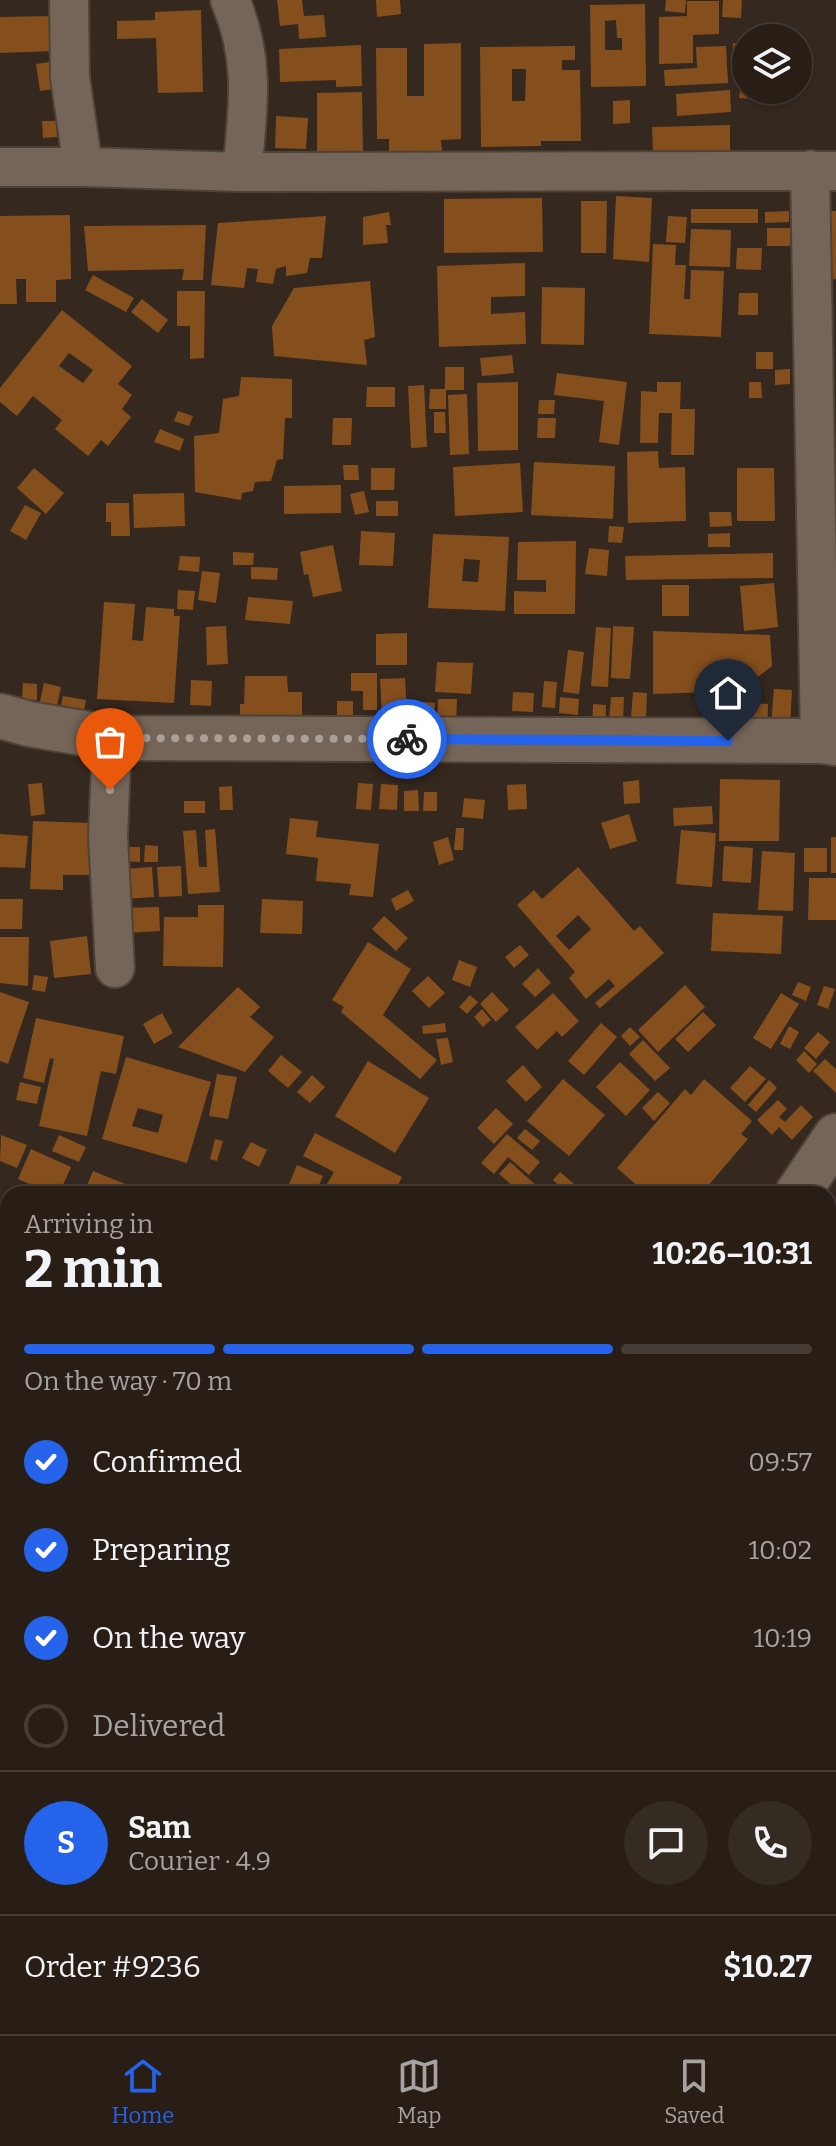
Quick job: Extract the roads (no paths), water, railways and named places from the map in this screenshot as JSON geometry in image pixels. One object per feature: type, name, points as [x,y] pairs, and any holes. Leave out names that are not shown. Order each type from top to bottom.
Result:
[{"type":"street","points":[[69,0],[70,77],[83,167]]},
{"type":"street","points":[[230,0],[247,57],[249,96],[242,172]]},
{"type":"street","points":[[0,167],[242,172],[823,170],[828,742],[112,738],[0,716]]},
{"type":"street","points":[[112,738],[108,837],[115,968]]},
{"type":"street","points":[[802,1186],[836,1136]]}]
